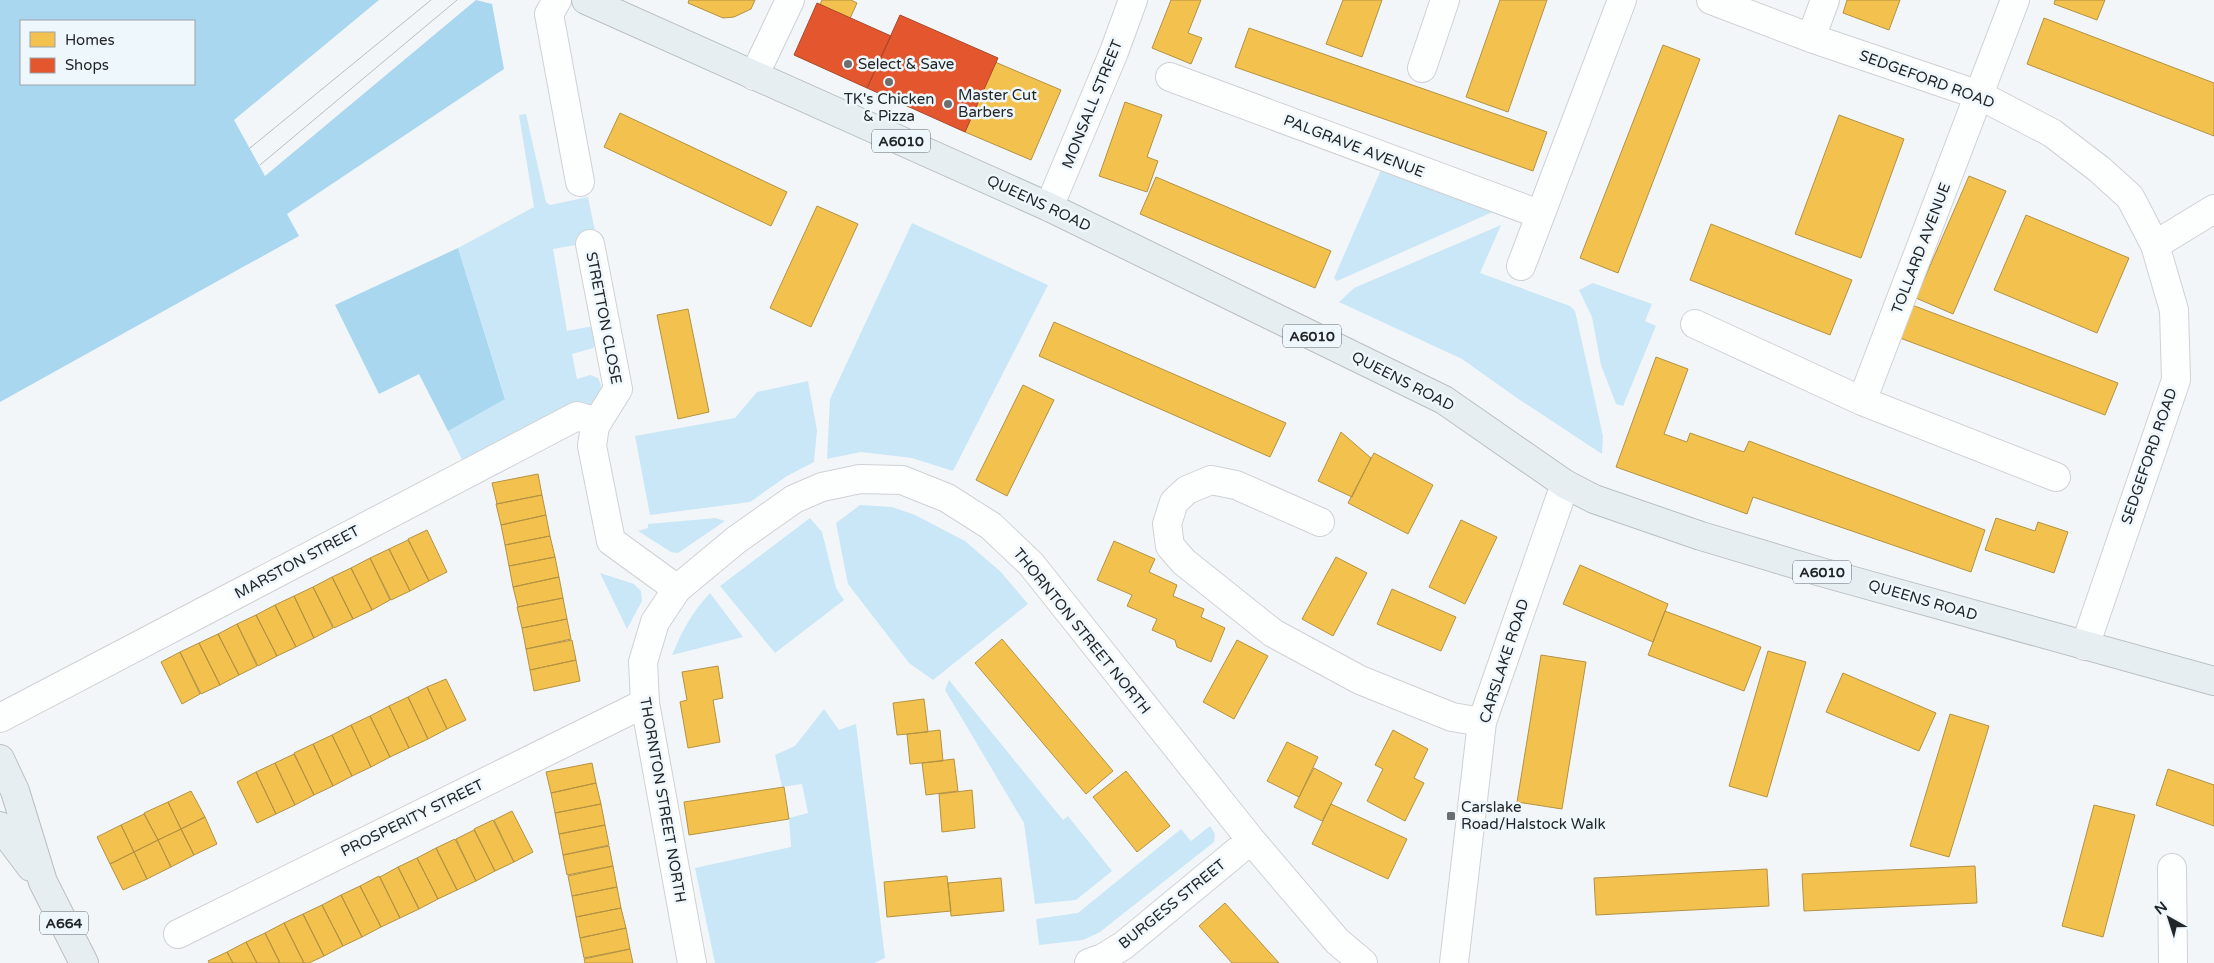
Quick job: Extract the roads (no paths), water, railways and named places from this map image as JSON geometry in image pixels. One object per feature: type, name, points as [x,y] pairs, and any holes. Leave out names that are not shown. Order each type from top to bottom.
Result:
[{"type":"highway","name":"QUEENS ROAD","points":[[586,0],[1049,207],[1444,400],[1565,484],[1594,499],[1701,536],[2085,646],[2214,680]]},
{"type":"highway","name":"A664","points":[[0,758],[15,791],[43,882],[84,963]]},
{"type":"highway","name":"A664","points":[[0,826],[43,882]]},
{"type":"street","points":[[557,0],[550,14],[580,182]]},
{"type":"street","points":[[754,76],[790,0]]},
{"type":"street","name":"MONSALL STREET","points":[[1049,207],[1114,52],[1133,0]]},
{"type":"street","points":[[1422,68],[1445,0]]},
{"type":"street","points":[[1521,266],[1539,214],[1622,0]]},
{"type":"street","name":"SEDGEFORD ROAD","points":[[1711,0],[1811,38],[1979,95],[2052,132],[2099,169],[2130,197],[2155,245],[2174,310],[2176,380],[2085,646]]},
{"type":"street","points":[[1811,38],[1825,0]]},
{"type":"street","name":"TOLLARD AVENUE","points":[[1862,401],[2015,0]]},
{"type":"street","name":"PALGRAVE AVENUE","points":[[1170,76],[1539,214]]},
{"type":"street","points":[[2155,245],[2214,209]]},
{"type":"street","name":"STRETTON CLOSE","points":[[590,244],[618,389],[595,426],[592,446],[611,541],[677,589]]},
{"type":"street","points":[[1694,324],[1862,401],[2056,477]]},
{"type":"street","name":"MARSTON STREET","points":[[0,718],[577,416],[595,426]]},
{"type":"street","name":"THORNTON STREET NORTH","points":[[692,963],[645,703],[643,662],[655,622],[677,589],[736,540],[794,499],[822,486],[860,479],[902,480],[947,498],[991,526],[1031,564],[1251,840],[1337,941],[1363,963]]},
{"type":"street","points":[[1320,522],[1236,486],[1211,480],[1187,490],[1174,502],[1167,524],[1170,546],[1184,562],[1273,633],[1360,680],[1452,717],[1482,722]]},
{"type":"street","name":"CARSLAKE ROAD","points":[[1454,963],[1482,722],[1565,484]]},
{"type":"street","name":"PROSPERITY STREET","points":[[178,934],[645,703]]},
{"type":"street","name":"BURGESS STREET","points":[[1089,963],[1103,958],[1124,945],[1251,840]]},
{"type":"street","points":[[2172,868],[2173,963]]},
{"type":"tram line","points":[[250,148],[431,0]]},
{"type":"tram line","points":[[260,165],[457,0]]},
{"type":"place","name":"Select & Save","points":[[848,64]]},
{"type":"place","name":"TK's Chicken & Pizza","points":[[889,82]]},
{"type":"place","name":"Master Cut Barbers","points":[[948,104]]},
{"type":"place","name":"Carslake Road/Halstock Walk","points":[[1451,816]]}]
